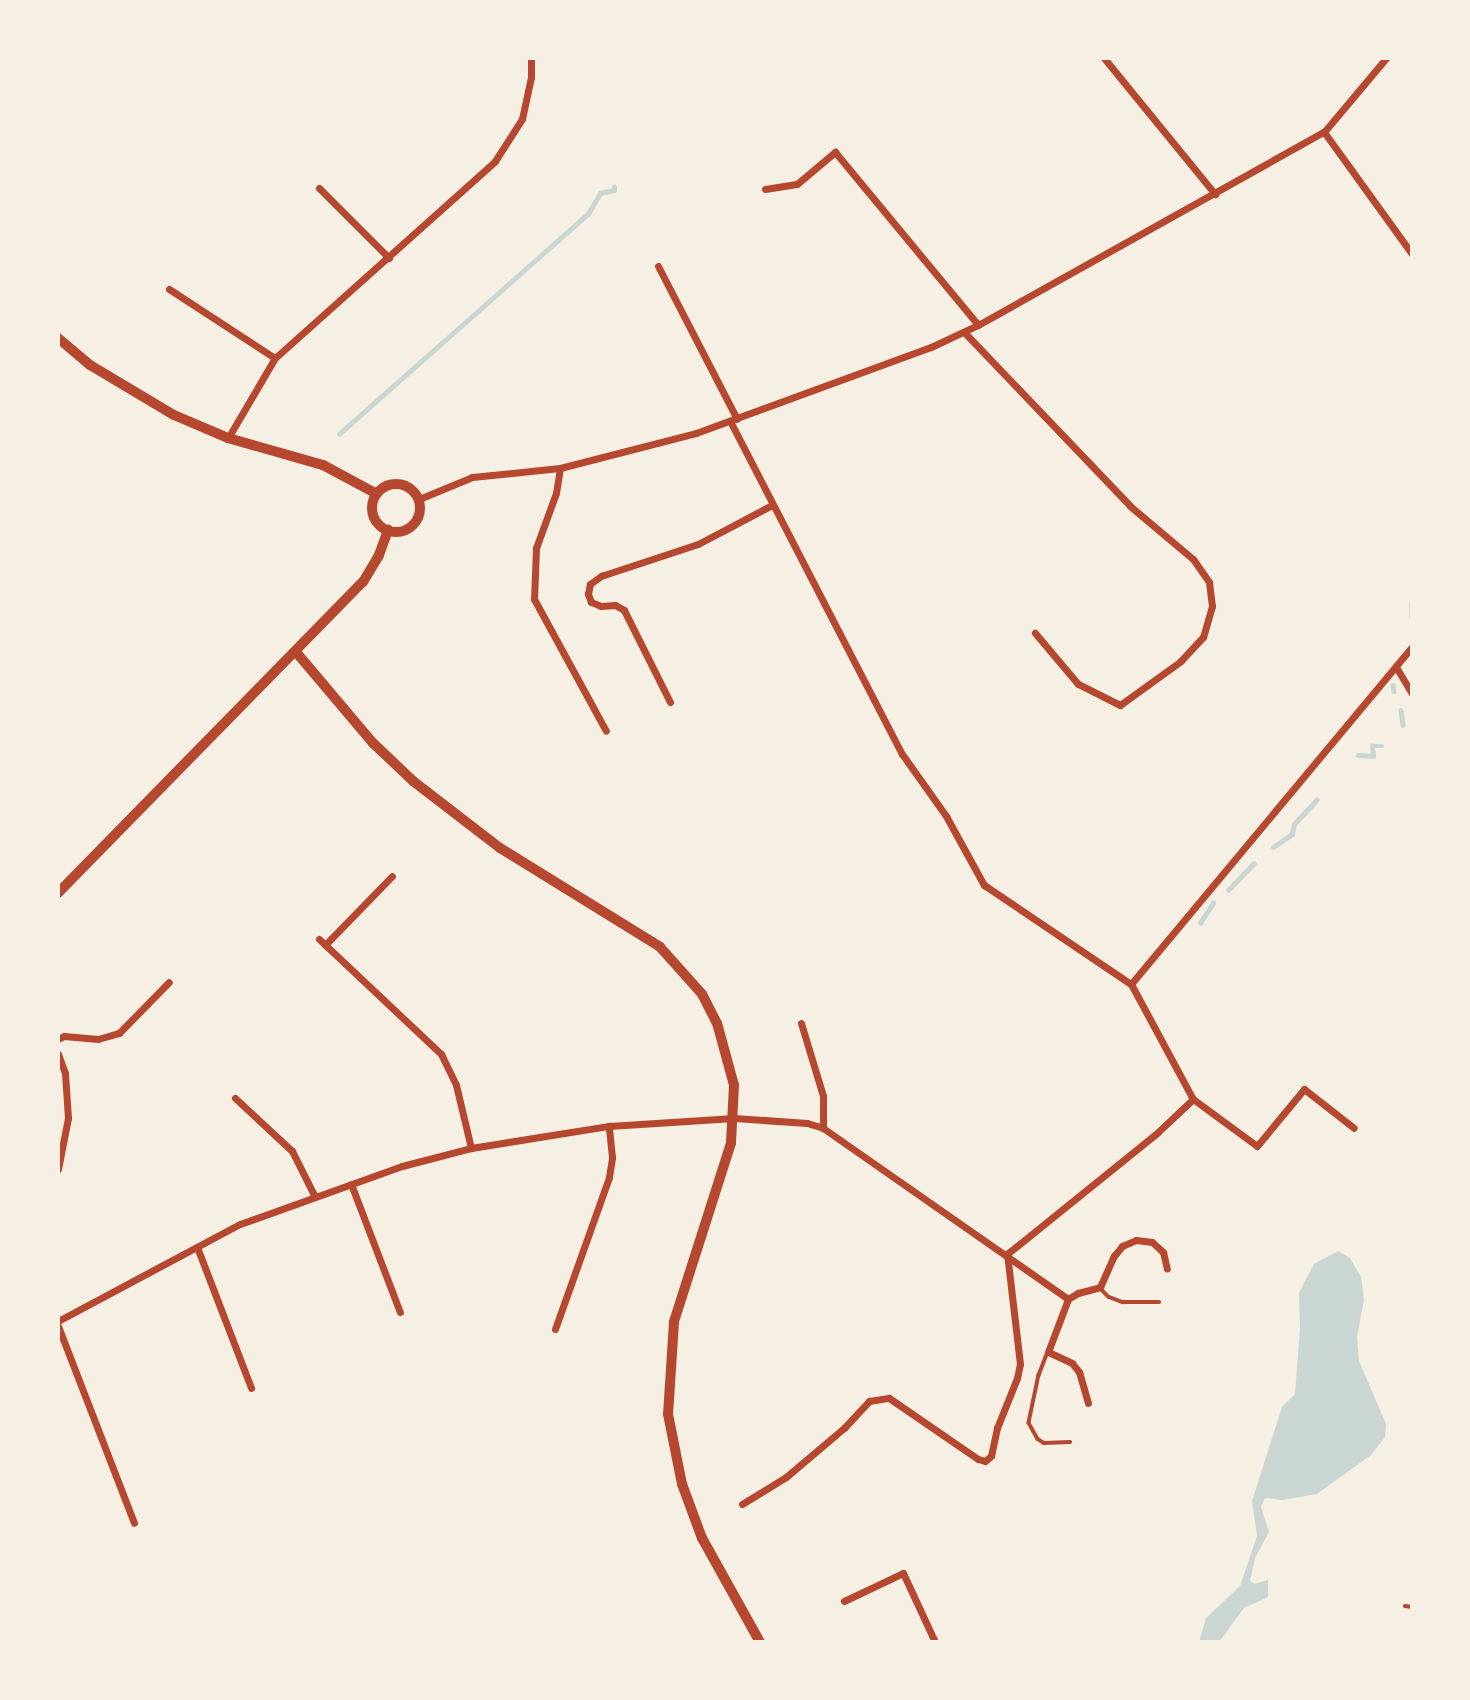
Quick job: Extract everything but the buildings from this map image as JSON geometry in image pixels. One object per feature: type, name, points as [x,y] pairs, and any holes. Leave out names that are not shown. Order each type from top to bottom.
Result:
[{"type":"street","points":[[228,438],[275,358],[480,177],[506,146],[522,119],[528,101],[531,58]]},
{"type":"street","points":[[1104,58],[1215,194]]},
{"type":"street","points":[[419,499],[472,477],[560,468],[633,451],[734,420],[931,348],[978,325],[1324,132],[1386,58]]},
{"type":"street","points":[[1324,132],[1412,254]]},
{"type":"street","points":[[765,189],[797,184],[835,152],[978,325]]},
{"type":"street","points":[[319,188],[389,258]]},
{"type":"street","points":[[658,266],[734,420],[772,505],[902,754],[946,816],[984,885],[1131,984],[1193,1099],[1257,1146],[1304,1089],[1354,1128]]},
{"type":"street","points":[[169,289],[275,358]]},
{"type":"street","points":[[964,332],[1130,506],[1193,559],[1209,582],[1212,606],[1203,637],[1181,661],[1120,705],[1078,684],[1035,633]]},
{"type":"street","points":[[58,338],[90,365],[146,400],[228,438],[323,465],[377,494]]},
{"type":"street","points":[[560,468],[556,493],[536,548],[534,599],[606,731]]},
{"type":"street","points":[[399,484],[414,492],[419,499],[421,507],[416,522],[403,531],[388,530],[373,514],[377,494],[383,488],[399,484]]},
{"type":"street","points":[[670,702],[624,610],[615,605],[601,606],[591,602],[588,594],[590,584],[601,576],[698,544],[772,505]]},
{"type":"street","points":[[58,893],[363,582],[379,555],[388,530]]},
{"type":"street","points":[[1131,984],[1412,647]]},
{"type":"street","points":[[296,652],[373,743],[413,781],[500,848],[660,947],[702,994],[721,1032],[734,1085],[734,1118],[722,1179],[674,1322],[668,1414],[682,1485],[702,1538],[760,1642]]},
{"type":"street","points":[[1396,667],[1412,694]]},
{"type":"street","points":[[392,876],[322,942],[441,1054],[450,1069],[471,1147]]},
{"type":"street","points":[[58,1039],[64,1036],[98,1039],[119,1033],[169,982]]},
{"type":"street","points":[[801,1023],[823,1096],[823,1128]]},
{"type":"street","points":[[58,1054],[65,1073],[68,1118],[58,1168]]},
{"type":"street","points":[[235,1098],[292,1151],[315,1197]]},
{"type":"street","points":[[1007,1254],[1158,1132],[1193,1099]]},
{"type":"street","points":[[134,1523],[58,1324],[240,1224],[402,1166],[471,1147],[609,1126],[734,1118],[807,1123],[823,1128],[1007,1254],[1068,1300]]},
{"type":"street","points":[[555,1329],[610,1177],[612,1157],[609,1126]]},
{"type":"street","points":[[351,1184],[400,1312]]},
{"type":"street","points":[[1088,1402],[1079,1372],[1072,1363],[1048,1352],[1068,1300],[1078,1293],[1100,1287],[1114,1256],[1122,1246],[1136,1240],[1152,1242],[1163,1252],[1167,1269]]},
{"type":"street","points":[[197,1247],[251,1388]]},
{"type":"street","points":[[742,1504],[786,1477],[869,1401],[889,1398],[978,1459],[985,1461],[991,1456],[997,1428],[1020,1364],[1007,1254]]},
{"type":"street","points":[[844,1601],[903,1573],[935,1642]]},
{"type":"lane","points":[[1100,1287],[1109,1297],[1123,1302],[1159,1301]]},
{"type":"lane","points":[[1048,1352],[1039,1375],[1029,1423],[1038,1439],[1044,1443],[1070,1443]]},
{"type":"lane","points":[[1405,1606],[1412,1607]]},
{"type":"shaded area","points":[[1338,1251],[1350,1258],[1361,1277],[1364,1300],[1357,1337],[1359,1361],[1386,1424],[1385,1437],[1371,1455],[1317,1494],[1282,1500],[1265,1498],[1261,1507],[1269,1532],[1255,1558],[1250,1581],[1255,1584],[1268,1580],[1268,1597],[1244,1608],[1219,1642],[1199,1642],[1206,1618],[1240,1586],[1257,1536],[1252,1501],[1282,1407],[1295,1394],[1300,1328],[1299,1293],[1314,1264]]},
{"type":"waterway","points":[[339,434],[588,214],[600,193],[614,190],[614,187]]},
{"type":"waterway","points":[[1412,602],[1412,617]]},
{"type":"waterway","points":[[1393,685],[1394,691]]},
{"type":"waterway","points":[[1401,710],[1403,725]]},
{"type":"waterway","points":[[1358,755],[1373,756],[1372,746],[1382,746]]},
{"type":"waterway","points":[[1273,847],[1292,834],[1294,824],[1316,800]]},
{"type":"waterway","points":[[1228,890],[1254,863]]},
{"type":"waterway","points":[[1200,923],[1213,903]]}]
